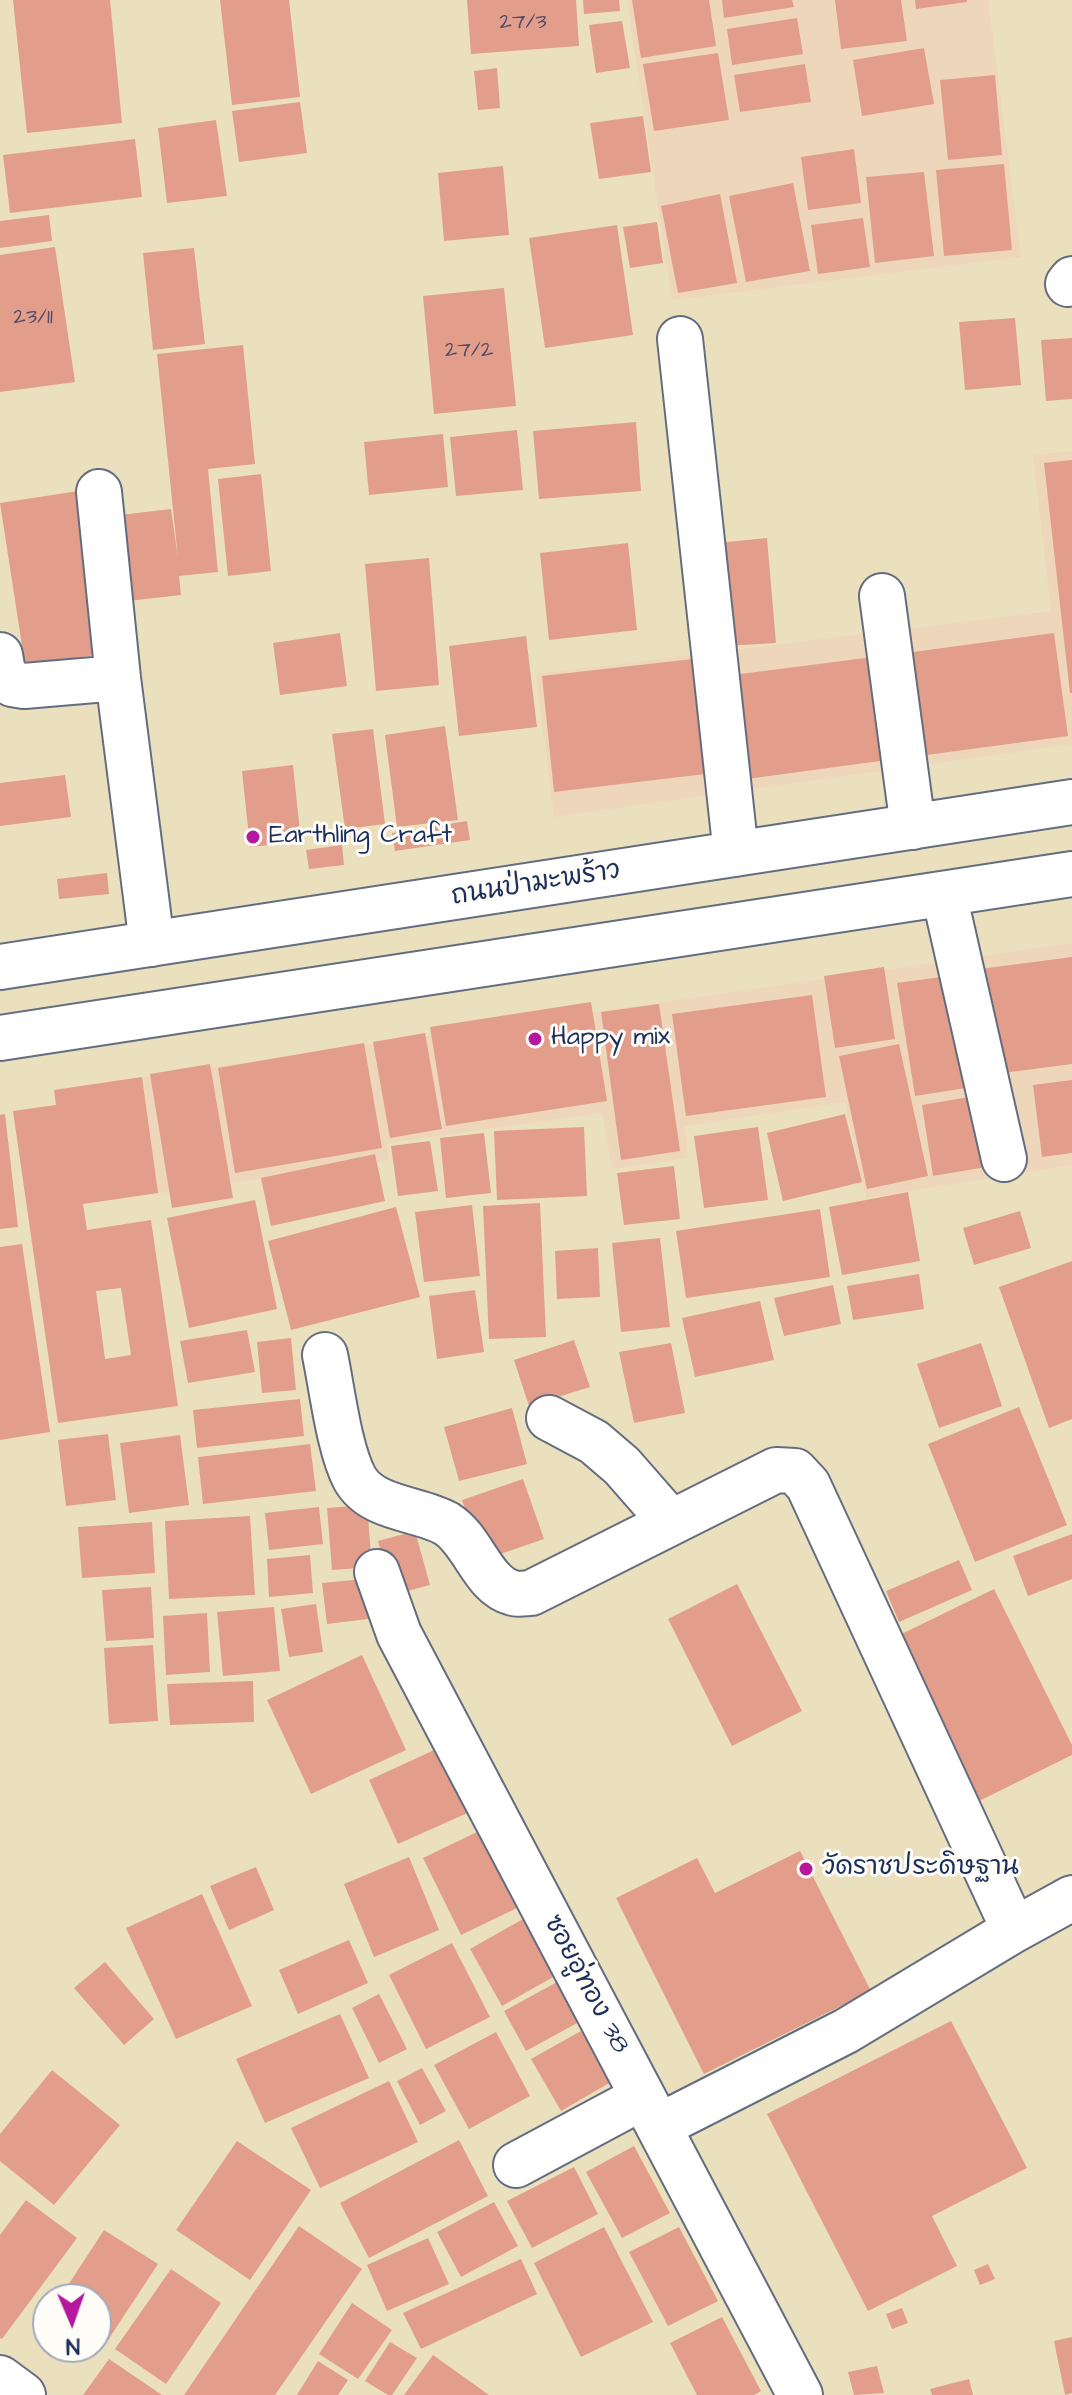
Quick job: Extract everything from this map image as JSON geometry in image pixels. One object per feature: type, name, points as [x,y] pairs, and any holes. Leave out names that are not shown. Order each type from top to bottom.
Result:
[{"type":"street","points":[[680,339],[736,854]]},
{"type":"street","points":[[99,492],[118,678],[152,944]]},
{"type":"street","points":[[882,596],[913,827]]},
{"type":"street","points":[[0,655],[3,672],[12,684],[24,686],[118,678]]},
{"type":"street","name":"ถนนป่ามะพร้าว","points":[[0,967],[1072,802]]},
{"type":"street","points":[[0,1038],[1072,874]]},
{"type":"street","points":[[944,894],[1004,1159]]},
{"type":"street","points":[[325,1355],[341,1436],[356,1480],[372,1495],[409,1512],[445,1523],[464,1539],[495,1583],[514,1594],[531,1593],[776,1470],[795,1471],[808,1485],[1014,1930]]},
{"type":"street","points":[[549,1418],[594,1442],[622,1466],[671,1522]]},
{"type":"street","name":"ซอยอู่ทอง 38","points":[[377,1572],[399,1634],[800,2395]]},
{"type":"street","points":[[516,2165],[846,2031],[1014,1930],[1068,1912]]},
{"type":"street","points":[[0,2378],[23,2395]]},
{"type":"shaded area","points":[[627,0],[988,0],[1021,257],[672,300]]},
{"type":"shaded area","points":[[1072,451],[1072,744],[554,817],[536,674],[1051,611],[1033,455]]},
{"type":"shaded area","points":[[1072,943],[1072,1165],[866,1198],[845,1102],[685,1126],[688,1158],[612,1169],[602,1113],[387,1143],[389,1160],[70,1206],[54,1090]]},
{"type":"building","points":[[13,0],[110,0],[122,123],[27,133]]},
{"type":"building","points":[[220,0],[289,0],[300,97],[232,105]]},
{"type":"building","points":[[467,0],[576,0],[579,46],[471,54]]},
{"type":"building","points":[[583,0],[619,0],[620,11],[584,14]]},
{"type":"building","points":[[632,0],[709,0],[716,46],[641,58]]},
{"type":"building","points":[[722,0],[792,0],[794,7],[724,18]]},
{"type":"building","points":[[835,0],[901,0],[907,41],[841,49]]},
{"type":"building","points":[[915,0],[967,0],[967,2],[916,9]]},
{"type":"building","points":[[797,18],[803,54],[732,65],[727,29]]},
{"type":"building","points":[[622,21],[630,68],[596,73],[589,25]]},
{"type":"building","points":[[924,48],[934,104],[862,116],[853,60]]},
{"type":"building","points":[[718,53],[729,120],[654,131],[643,64]]},
{"type":"building","points":[[805,64],[811,102],[740,112],[734,75]]},
{"type":"building","points":[[497,68],[500,108],[478,110],[474,71]]},
{"type":"building","points":[[995,75],[1002,155],[948,160],[940,80]]},
{"type":"building","points":[[300,102],[307,153],[239,162],[232,111]]},
{"type":"building","points":[[643,116],[651,172],[599,179],[590,123]]},
{"type":"building","points":[[216,120],[227,196],[167,203],[158,128]]},
{"type":"building","points":[[135,139],[142,197],[10,213],[3,155]]},
{"type":"building","points":[[854,149],[861,203],[808,210],[801,157]]},
{"type":"building","points":[[1004,164],[1012,250],[944,256],[936,170]]},
{"type":"building","points":[[503,166],[509,235],[444,241],[438,173]]},
{"type":"building","points":[[924,172],[934,256],[875,263],[866,177]]},
{"type":"building","points":[[793,183],[810,271],[746,282],[729,196]]},
{"type":"building","points":[[720,194],[737,283],[678,293],[661,206]]},
{"type":"building","points":[[49,215],[52,241],[0,248],[0,221]]},
{"type":"building","points":[[863,218],[870,267],[818,274],[811,225]]},
{"type":"building","points":[[657,222],[663,263],[630,268],[623,227]]},
{"type":"building","points":[[617,225],[633,335],[545,348],[529,238]]},
{"type":"building","points":[[55,247],[75,382],[0,392],[0,255]]},
{"type":"building","points":[[194,248],[205,344],[153,350],[143,253]]},
{"type":"building","points":[[504,288],[516,406],[434,414],[423,296]]},
{"type":"building","points":[[1015,318],[1021,385],[965,390],[959,322]]},
{"type":"building","points":[[1072,338],[1072,399],[1046,401],[1041,340]]},
{"type":"building","points":[[243,345],[255,464],[208,469],[218,572],[179,576],[181,595],[129,601],[120,515],[171,509],[178,558],[157,354]]},
{"type":"building","points":[[636,422],[641,491],[539,499],[533,431]]},
{"type":"building","points":[[517,430],[523,490],[456,496],[450,437]]},
{"type":"building","points":[[443,434],[448,487],[369,495],[364,442]]},
{"type":"building","points":[[1072,460],[1072,693],[1070,693],[1044,463]]},
{"type":"building","points":[[261,474],[271,571],[228,576],[218,479]]},
{"type":"building","points":[[85,490],[110,653],[25,665],[0,503]]},
{"type":"building","points":[[767,538],[776,643],[725,646],[718,543]]},
{"type":"building","points":[[628,543],[637,630],[549,640],[540,553]]},
{"type":"building","points":[[429,558],[439,685],[376,691],[365,564]]},
{"type":"building","points":[[340,633],[347,686],[280,695],[273,643]]},
{"type":"building","points":[[1054,633],[1068,736],[912,757],[898,654]]},
{"type":"building","points":[[526,636],[537,727],[459,736],[449,646]]},
{"type":"building","points":[[881,656],[895,759],[739,780],[725,676]]},
{"type":"building","points":[[693,659],[705,774],[554,792],[542,676]]},
{"type":"building","points":[[445,726],[458,820],[397,827],[385,735]]},
{"type":"building","points":[[373,729],[385,824],[345,829],[332,734]]},
{"type":"building","points":[[293,765],[301,842],[250,847],[242,771]]},
{"type":"building","points":[[65,775],[71,817],[0,826],[0,783]]},
{"type":"building","points":[[467,821],[470,840],[395,851],[392,833]]},
{"type":"building","points":[[342,845],[344,865],[309,869],[306,850]]},
{"type":"building","points":[[107,873],[109,894],[59,899],[57,879]]},
{"type":"building","points":[[1072,957],[1072,1064],[995,1074],[980,969]]},
{"type":"building","points":[[884,967],[895,1039],[835,1048],[824,976]]},
{"type":"building","points":[[948,976],[966,1088],[915,1096],[897,983]]},
{"type":"building","points":[[812,995],[826,1097],[686,1116],[672,1014]]},
{"type":"building","points":[[591,1002],[607,1101],[446,1126],[430,1027]]},
{"type":"building","points":[[659,1004],[680,1151],[621,1160],[601,1012]]},
{"type":"building","points":[[425,1033],[442,1129],[390,1138],[373,1042]]},
{"type":"building","points":[[364,1043],[382,1148],[235,1173],[218,1068]]},
{"type":"building","points":[[899,1044],[928,1176],[867,1189],[839,1056]]},
{"type":"building","points":[[210,1064],[233,1198],[172,1208],[150,1074]]},
{"type":"building","points":[[142,1077],[158,1193],[83,1204],[87,1230],[151,1220],[178,1406],[58,1423],[13,1111],[56,1105],[54,1090]],"holes":[[[121,1288],[131,1355],[105,1359],[96,1291]]]},
{"type":"building","points":[[1072,1080],[1072,1153],[1042,1157],[1033,1085]]},
{"type":"building","points":[[975,1096],[986,1167],[933,1176],[922,1105]]},
{"type":"building","points":[[5,1114],[18,1227],[0,1229],[0,1115]]},
{"type":"building","points":[[845,1114],[862,1182],[783,1201],[767,1133]]},
{"type":"building","points":[[584,1127],[587,1196],[497,1200],[494,1131]]},
{"type":"building","points":[[758,1127],[768,1200],[704,1208],[694,1136]]},
{"type":"building","points":[[484,1133],[491,1193],[446,1198],[440,1138]]},
{"type":"building","points":[[430,1141],[438,1191],[398,1196],[391,1146]]},
{"type":"building","points":[[375,1154],[385,1201],[271,1226],[261,1178]]},
{"type":"building","points":[[674,1166],[680,1219],[624,1225],[617,1173]]},
{"type":"building","points":[[908,1192],[920,1261],[842,1275],[829,1207]]},
{"type":"building","points":[[255,1200],[277,1309],[189,1328],[167,1218]]},
{"type":"building","points":[[540,1203],[546,1337],[489,1339],[483,1206]]},
{"type":"building","points":[[472,1205],[480,1276],[424,1282],[415,1212]]},
{"type":"building","points":[[396,1207],[420,1297],[291,1330],[268,1241]]},
{"type":"building","points":[[820,1209],[830,1277],[686,1298],[676,1231]]},
{"type":"building","points":[[1020,1211],[1031,1248],[974,1265],[963,1228]]},
{"type":"building","points":[[660,1238],[670,1327],[621,1332],[612,1243]]},
{"type":"building","points":[[22,1244],[50,1432],[0,1440],[0,1247]]},
{"type":"building","points":[[598,1248],[600,1297],[557,1299],[555,1251]]},
{"type":"building","points":[[1072,1261],[1072,1419],[1049,1428],[999,1287]]},
{"type":"building","points":[[919,1274],[924,1309],[853,1320],[847,1286]]},
{"type":"building","points":[[833,1285],[841,1324],[784,1336],[774,1298]]},
{"type":"building","points":[[475,1290],[484,1352],[437,1359],[429,1296]]},
{"type":"building","points":[[760,1301],[774,1360],[695,1377],[682,1318]]},
{"type":"building","points":[[247,1330],[255,1372],[188,1383],[180,1341]]},
{"type":"building","points":[[291,1338],[296,1390],[262,1393],[257,1342]]},
{"type":"building","points":[[574,1340],[590,1387],[529,1406],[514,1360]]},
{"type":"building","points":[[671,1343],[685,1413],[634,1423],[619,1352]]},
{"type":"building","points":[[981,1343],[1002,1406],[939,1428],[917,1364]]},
{"type":"building","points":[[300,1399],[304,1436],[197,1448],[193,1410]]},
{"type":"building","points":[[1019,1407],[1067,1525],[975,1562],[928,1444]]},
{"type":"building","points":[[512,1408],[527,1464],[459,1481],[444,1427]]},
{"type":"building","points":[[108,1434],[116,1500],[66,1506],[58,1440]]},
{"type":"building","points":[[180,1435],[189,1505],[129,1513],[120,1443]]},
{"type":"building","points":[[310,1444],[316,1491],[203,1504],[198,1457]]},
{"type":"building","points":[[523,1479],[544,1539],[483,1560],[462,1500]]},
{"type":"building","points":[[367,1505],[372,1567],[332,1570],[327,1508]]},
{"type":"building","points":[[319,1507],[323,1544],[269,1550],[265,1513]]},
{"type":"building","points":[[250,1516],[255,1595],[169,1599],[165,1521]]},
{"type":"building","points":[[152,1522],[155,1573],[82,1578],[78,1527]]},
{"type":"building","points":[[415,1531],[430,1585],[393,1595],[378,1541]]},
{"type":"building","points":[[1072,1534],[1072,1579],[1028,1596],[1013,1556]]},
{"type":"building","points":[[310,1555],[313,1593],[269,1597],[267,1559]]},
{"type":"building","points":[[959,1560],[972,1590],[899,1622],[886,1591]]},
{"type":"building","points":[[364,1579],[368,1619],[327,1624],[322,1583]]},
{"type":"building","points":[[737,1584],[802,1711],[732,1746],[668,1619]]},
{"type":"building","points":[[151,1587],[154,1638],[106,1641],[102,1590]]},
{"type":"building","points":[[994,1589],[1072,1745],[1072,1755],[965,1808],[883,1643]]},
{"type":"building","points":[[316,1604],[323,1652],[289,1657],[281,1609]]},
{"type":"building","points":[[274,1607],[280,1671],[223,1676],[217,1612]]},
{"type":"building","points":[[207,1613],[210,1672],[166,1675],[163,1616]]},
{"type":"building","points":[[153,1645],[158,1721],[109,1724],[104,1648]]},
{"type":"building","points":[[362,1655],[406,1750],[311,1794],[267,1700]]},
{"type":"building","points":[[253,1681],[254,1722],[170,1725],[167,1684]]},
{"type":"building","points":[[443,1746],[472,1811],[398,1844],[369,1780]]},
{"type":"building","points":[[479,1831],[517,1908],[461,1935],[423,1858]]},
{"type":"building","points":[[800,1851],[871,1991],[704,2074],[616,1898],[697,1858],[715,1893]]},
{"type":"building","points":[[409,1857],[439,1930],[374,1957],[344,1884]]},
{"type":"building","points":[[256,1867],[274,1910],[229,1930],[210,1886]]},
{"type":"building","points":[[202,1894],[252,2006],[176,2039],[126,1928]]},
{"type":"building","points":[[523,1919],[555,1976],[502,2006],[470,1949]]},
{"type":"building","points":[[349,1940],[368,1983],[298,2014],[279,1970]]},
{"type":"building","points":[[452,1943],[490,2017],[426,2049],[389,1975]]},
{"type":"building","points":[[105,1962],[154,2019],[124,2045],[74,1988]]},
{"type":"building","points":[[557,1982],[579,2022],[526,2051],[504,2011]]},
{"type":"building","points":[[379,1994],[407,2049],[379,2063],[352,2008]]},
{"type":"building","points":[[340,2014],[369,2078],[265,2123],[236,2059]]},
{"type":"building","points":[[951,2021],[1027,2168],[932,2216],[957,2266],[868,2311],[767,2114]]},
{"type":"building","points":[[581,2031],[611,2082],[561,2111],[531,2059]]},
{"type":"building","points":[[496,2032],[530,2096],[469,2129],[434,2065]]},
{"type":"building","points":[[422,2068],[446,2111],[420,2125],[397,2081]]},
{"type":"building","points":[[52,2070],[120,2125],[54,2205],[0,2161],[0,2134]]},
{"type":"building","points":[[389,2081],[418,2142],[320,2188],[291,2128]]},
{"type":"building","points":[[459,2140],[488,2196],[369,2258],[340,2203]]},
{"type":"building","points":[[237,2141],[311,2190],[250,2280],[176,2230]]},
{"type":"building","points":[[634,2146],[670,2213],[622,2238],[586,2172]]},
{"type":"building","points":[[574,2167],[598,2214],[532,2248],[507,2201]]},
{"type":"building","points":[[26,2200],[77,2238],[44,2283],[32,2283],[32,2299],[2,2339],[0,2338],[0,2235]]},
{"type":"building","points":[[494,2202],[518,2246],[461,2277],[437,2232]]},
{"type":"building","points":[[299,2226],[362,2269],[275,2395],[184,2395]]},
{"type":"building","points":[[604,2227],[653,2322],[581,2357],[534,2263]]},
{"type":"building","points":[[679,2227],[718,2301],[668,2326],[629,2252]]},
{"type":"building","points":[[104,2230],[158,2264],[112,2334],[112,2283],[69,2283]]},
{"type":"building","points":[[428,2238],[449,2284],[387,2311],[367,2265]]},
{"type":"building","points":[[521,2259],[537,2294],[421,2349],[403,2313]]},
{"type":"building","points":[[988,2264],[995,2279],[980,2285],[974,2270]]},
{"type":"building","points":[[171,2269],[221,2303],[166,2384],[115,2349]]},
{"type":"building","points":[[352,2303],[392,2330],[358,2379],[319,2354]]},
{"type":"building","points":[[902,2308],[908,2323],[892,2329],[886,2314]]},
{"type":"building","points":[[722,2317],[761,2391],[754,2395],[697,2395],[670,2343]]},
{"type":"building","points":[[1072,2337],[1072,2393],[1065,2395],[1054,2341]]},
{"type":"building","points":[[390,2342],[417,2358],[392,2395],[388,2395],[365,2381]]},
{"type":"building","points":[[433,2355],[489,2395],[404,2395]]},
{"type":"building","points":[[112,2361],[162,2395],[83,2395],[106,2363]]},
{"type":"building","points":[[318,2361],[348,2380],[338,2395],[297,2395]]},
{"type":"building","points":[[877,2366],[884,2393],[854,2395],[848,2372]]},
{"type":"building","points":[[969,2379],[973,2395],[932,2395],[930,2389]]},
{"type":"place","name":"Earthling Craft","points":[[253,837]]},
{"type":"place","name":"Happy mix","points":[[535,1039]]},
{"type":"place","name":"วัดราชประดิษฐาน","points":[[806,1869]]}]
